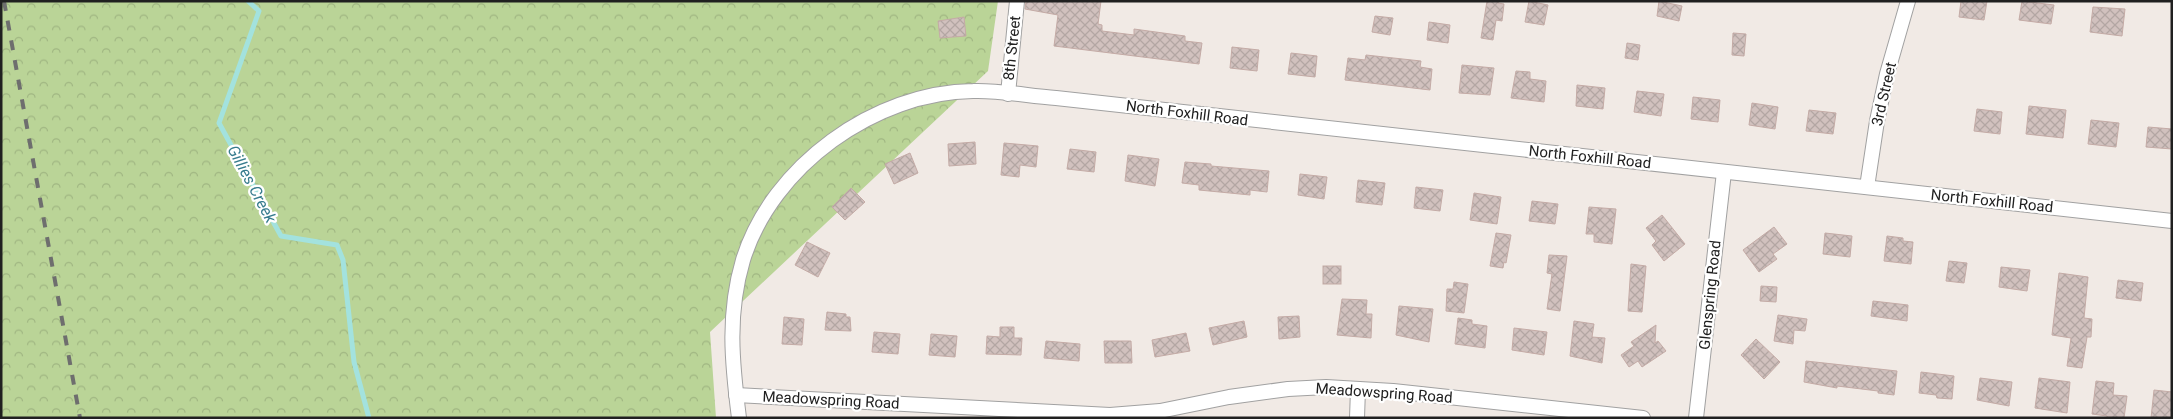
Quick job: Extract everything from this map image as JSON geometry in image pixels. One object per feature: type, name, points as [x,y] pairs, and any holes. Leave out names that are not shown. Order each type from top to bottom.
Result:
[{"type":"street","name":"8th Street","points":[[1008,94],[1017,1]]},
{"type":"street","name":"3rd Street","points":[[1868,188],[1877,121],[1908,1]]},
{"type":"street","name":"North Foxhill Road","points":[[739,418],[731,342],[734,305],[744,259],[768,210],[790,178],[812,155],[839,135],[869,117],[916,100],[941,95],[972,91],[1008,94],[2172,221]]},
{"type":"street","name":"Glenspring Road","points":[[1696,418],[1724,172]]},
{"type":"street","name":"Meadowspring Road","points":[[736,395],[1110,415],[1160,411],[1228,397],[1288,389],[1326,387],[1643,418]]},
{"type":"street","points":[[1357,418],[1358,389]]},
{"type":"green space","points":[[1,1],[998,1],[988,71],[710,332],[716,418],[1,418]]},
{"type":"building","points":[[1026,1],[1101,1],[1098,24],[1102,25],[1102,31],[1134,35],[1134,29],[1185,36],[1185,41],[1202,43],[1199,64],[1054,46],[1058,15],[1025,9]]},
{"type":"building","points":[[1487,1],[1499,1],[1498,3],[1504,4],[1502,21],[1496,20],[1493,40],[1481,38]]},
{"type":"building","points":[[1529,1],[1548,5],[1544,25],[1525,22]]},
{"type":"building","points":[[1659,1],[1682,6],[1679,21],[1657,16]]},
{"type":"building","points":[[1961,1],[1987,1],[1984,20],[1959,17]]},
{"type":"building","points":[[2022,1],[2054,5],[2051,24],[2019,20]]},
{"type":"building","points":[[2093,7],[2125,9],[2122,36],[2090,32]]},
{"type":"building","points":[[1375,16],[1393,18],[1390,35],[1372,32]]},
{"type":"building","points":[[964,17],[966,36],[940,38],[938,21]]},
{"type":"building","points":[[1429,22],[1450,25],[1448,43],[1427,40]]},
{"type":"building","points":[[1733,33],[1746,34],[1744,56],[1732,55]]},
{"type":"building","points":[[1627,43],[1640,45],[1638,60],[1625,58]]},
{"type":"building","points":[[1232,47],[1259,50],[1257,71],[1230,68]]},
{"type":"building","points":[[1291,53],[1317,56],[1315,77],[1288,74]]},
{"type":"building","points":[[1366,55],[1421,61],[1420,67],[1432,69],[1430,90],[1345,80],[1348,58],[1365,60]]},
{"type":"building","points":[[1462,65],[1494,68],[1490,95],[1459,93]]},
{"type":"building","points":[[1516,71],[1530,72],[1530,79],[1546,81],[1544,102],[1511,98]]},
{"type":"building","points":[[1577,85],[1605,88],[1603,109],[1576,106]]},
{"type":"building","points":[[1637,91],[1664,94],[1661,116],[1634,112]]},
{"type":"building","points":[[1693,97],[1720,100],[1718,122],[1691,119]]},
{"type":"building","points":[[1752,103],[1778,107],[1775,129],[1749,125]]},
{"type":"building","points":[[2029,106],[2066,110],[2063,138],[2026,134]]},
{"type":"building","points":[[1977,109],[2002,112],[2000,134],[1974,131]]},
{"type":"building","points":[[1809,110],[1836,113],[1833,134],[1806,131]]},
{"type":"building","points":[[2091,120],[2119,123],[2116,147],[2088,144]]},
{"type":"building","points":[[2148,127],[2172,129],[2172,149],[2146,147]]},
{"type":"building","points":[[975,142],[976,164],[949,166],[948,144]]},
{"type":"building","points":[[1004,143],[1038,146],[1036,167],[1020,165],[1019,177],[1001,175]]},
{"type":"building","points":[[1070,149],[1096,152],[1094,172],[1067,169]]},
{"type":"building","points":[[910,153],[918,173],[894,184],[885,164]]},
{"type":"building","points":[[1128,155],[1159,159],[1155,186],[1125,181]]},
{"type":"building","points":[[1185,162],[1269,171],[1267,192],[1250,190],[1250,195],[1199,190],[1199,185],[1182,183]]},
{"type":"building","points":[[1300,174],[1327,177],[1324,199],[1298,195]]},
{"type":"building","points":[[1358,180],[1385,183],[1382,205],[1356,202]]},
{"type":"building","points":[[1416,187],[1443,190],[1440,211],[1414,208]]},
{"type":"building","points":[[851,188],[865,202],[845,220],[832,207]]},
{"type":"building","points":[[1474,193],[1501,197],[1497,224],[1470,220]]},
{"type":"building","points":[[1532,201],[1558,204],[1555,224],[1529,221]]},
{"type":"building","points":[[1589,207],[1616,209],[1612,244],[1594,242],[1594,234],[1586,234]]},
{"type":"building","points":[[1662,215],[1685,244],[1664,261],[1652,245],[1656,241],[1646,228]]},
{"type":"building","points":[[1774,227],[1787,244],[1773,254],[1777,259],[1759,272],[1743,250]]},
{"type":"building","points":[[1496,233],[1511,235],[1506,263],[1504,262],[1503,268],[1490,266]]},
{"type":"building","points":[[1825,233],[1852,236],[1850,257],[1823,254]]},
{"type":"building","points":[[1887,236],[1903,238],[1903,241],[1913,242],[1911,264],[1884,261]]},
{"type":"building","points":[[807,242],[830,253],[818,277],[795,265]]},
{"type":"building","points":[[1549,255],[1567,256],[1560,311],[1547,309],[1552,274],[1547,273]]},
{"type":"building","points":[[1949,261],[1967,263],[1964,283],[1946,281]]},
{"type":"building","points":[[1631,264],[1646,266],[1642,312],[1628,311]]},
{"type":"building","points":[[1323,266],[1341,266],[1341,284],[1323,284]]},
{"type":"building","points":[[2001,267],[2030,270],[2027,291],[1999,287]]},
{"type":"building","points":[[2059,273],[2088,277],[2084,318],[2092,319],[2091,337],[2087,337],[2082,368],[2067,366],[2071,338],[2052,335]]},
{"type":"building","points":[[2118,280],[2143,283],[2141,301],[2116,298]]},
{"type":"building","points":[[1454,282],[1468,284],[1464,313],[1446,311],[1447,289],[1453,289]]},
{"type":"building","points":[[1761,286],[1777,287],[1776,302],[1760,301]]},
{"type":"building","points":[[1342,299],[1367,300],[1366,314],[1372,314],[1371,338],[1337,335]]},
{"type":"building","points":[[1873,301],[1908,305],[1907,321],[1871,316]]},
{"type":"building","points":[[1399,306],[1433,309],[1429,342],[1396,335]]},
{"type":"building","points":[[827,312],[846,314],[846,317],[850,317],[851,331],[825,330]]},
{"type":"building","points":[[1778,315],[1807,319],[1805,331],[1794,330],[1793,344],[1774,341]]},
{"type":"building","points":[[1299,316],[1300,337],[1279,339],[1278,317]]},
{"type":"building","points":[[784,317],[804,319],[802,345],[782,344]]},
{"type":"building","points":[[1458,318],[1472,320],[1472,324],[1487,326],[1485,348],[1455,344]]},
{"type":"building","points":[[1244,321],[1247,337],[1213,345],[1209,328]]},
{"type":"building","points":[[1574,321],[1594,324],[1592,337],[1605,338],[1602,363],[1570,356]]},
{"type":"building","points":[[1656,325],[1655,343],[1658,341],[1666,351],[1642,367],[1638,361],[1629,367],[1621,355],[1634,346],[1631,342]]},
{"type":"building","points":[[1000,327],[1014,327],[1014,338],[1022,338],[1021,355],[986,354],[987,336],[1000,337]]},
{"type":"building","points":[[1514,328],[1547,332],[1544,355],[1512,350]]},
{"type":"building","points":[[874,332],[900,334],[898,354],[872,352]]},
{"type":"building","points":[[1186,333],[1190,351],[1155,357],[1152,340]]},
{"type":"building","points":[[931,334],[957,336],[955,357],[929,355]]},
{"type":"building","points":[[1756,339],[1780,362],[1764,379],[1741,355]]},
{"type":"building","points":[[1046,341],[1080,344],[1079,361],[1044,358]]},
{"type":"building","points":[[1104,341],[1131,341],[1132,363],[1105,363]]},
{"type":"building","points":[[1806,361],[1897,371],[1894,395],[1878,393],[1878,391],[1837,386],[1837,388],[1804,382]]},
{"type":"building","points":[[1921,372],[1954,376],[1952,399],[1937,398],[1936,395],[1919,393]]},
{"type":"building","points":[[1980,378],[2012,382],[2009,406],[1977,400]]},
{"type":"building","points":[[2039,378],[2070,382],[2067,413],[2035,408]]},
{"type":"building","points":[[2096,381],[2114,383],[2113,395],[2127,396],[2124,418],[2107,418],[2107,416],[2092,414]]},
{"type":"building","points":[[2154,390],[2172,392],[2172,418],[2151,418]]},
{"type":"waterway","name":"Gillies Creek","points":[[248,1],[259,11],[219,123],[281,236],[337,245],[343,260],[354,362],[369,418]]},
{"type":"railway","points":[[4,1],[80,418]]}]
